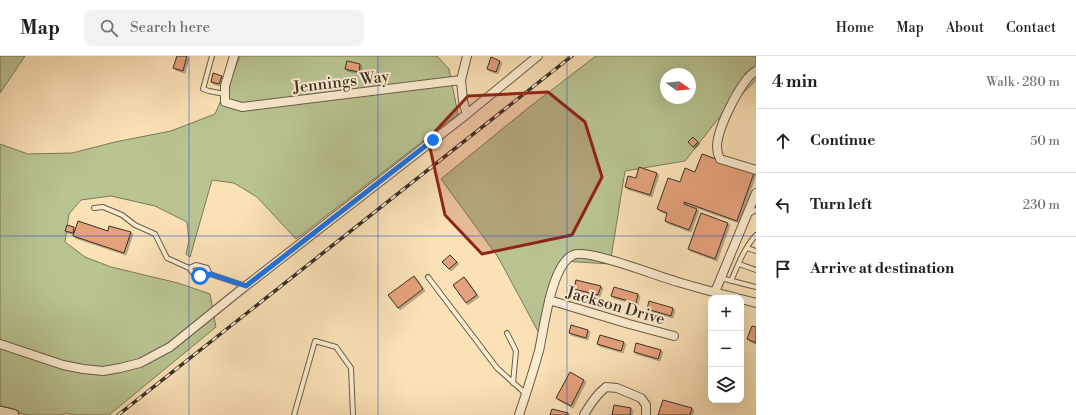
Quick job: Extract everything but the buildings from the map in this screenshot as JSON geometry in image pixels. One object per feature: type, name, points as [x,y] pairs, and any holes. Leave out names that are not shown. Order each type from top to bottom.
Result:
[{"type":"street","points":[[225,98],[225,86],[234,56]]},
{"type":"street","points":[[467,56],[461,80],[467,114]]},
{"type":"street","points":[[0,344],[63,365],[103,371],[140,363],[170,347],[467,114],[538,56]]},
{"type":"street","points":[[756,71],[748,78],[738,92],[725,118],[717,145],[717,152],[720,159],[756,170]]},
{"type":"street","name":"Jennings Way","points":[[225,98],[242,107],[461,80]]},
{"type":"street","points":[[715,292],[756,193]]},
{"type":"street","points":[[519,415],[539,351],[549,300],[556,278],[564,262],[573,255],[584,254],[599,257],[677,282],[726,295]]},
{"type":"street","name":"Jackson Drive","points":[[549,300],[674,336]]},
{"type":"street","points":[[744,300],[756,303]]},
{"type":"street","points":[[584,415],[598,393],[606,388],[617,388],[641,398],[646,405],[646,415]]},
{"type":"street","points":[[0,412],[13,415]]},
{"type":"lane","points":[[212,56],[202,88],[225,98]]},
{"type":"lane","points":[[94,208],[103,207],[122,215],[135,225],[155,234],[167,258],[189,268],[194,274],[205,277],[210,274]]},
{"type":"lane","points":[[747,215],[756,210]]},
{"type":"lane","points":[[731,280],[747,248],[756,235]]},
{"type":"lane","points":[[747,248],[756,251]]},
{"type":"lane","points":[[739,264],[756,270]]},
{"type":"lane","points":[[189,268],[196,266],[207,268],[210,274],[246,286]]},
{"type":"lane","points":[[428,277],[497,368],[526,394]]},
{"type":"lane","points":[[721,278],[756,288]]},
{"type":"lane","points":[[507,333],[516,351],[513,383]]},
{"type":"lane","points":[[294,415],[315,341],[336,347],[351,368],[353,415]]},
{"type":"highlighted area","points":[[548,92],[585,122],[602,177],[572,235],[482,254],[445,215],[428,139],[468,96]]},
{"type":"green space","points":[[0,56],[25,56],[0,93]]},
{"type":"green space","points":[[240,56],[437,56],[449,69],[458,114],[296,239],[257,197],[234,183],[212,180],[190,257],[186,254],[189,241],[187,222],[155,206],[111,196],[81,200],[69,214],[65,242],[85,257],[111,267],[178,283],[210,294],[216,327],[109,415],[73,415],[66,413],[63,415],[28,415],[0,408],[0,144],[28,154],[72,153],[115,142],[171,131],[215,114]]},
{"type":"green space","points":[[596,56],[756,56],[756,80],[718,119],[685,161],[625,171],[610,264],[562,261],[540,335],[498,257],[441,179],[528,108]]},
{"type":"railway","points":[[118,415],[572,56]]},
{"type":"route","points":[[200,276],[205,277],[210,274],[246,286],[433,140]]}]
